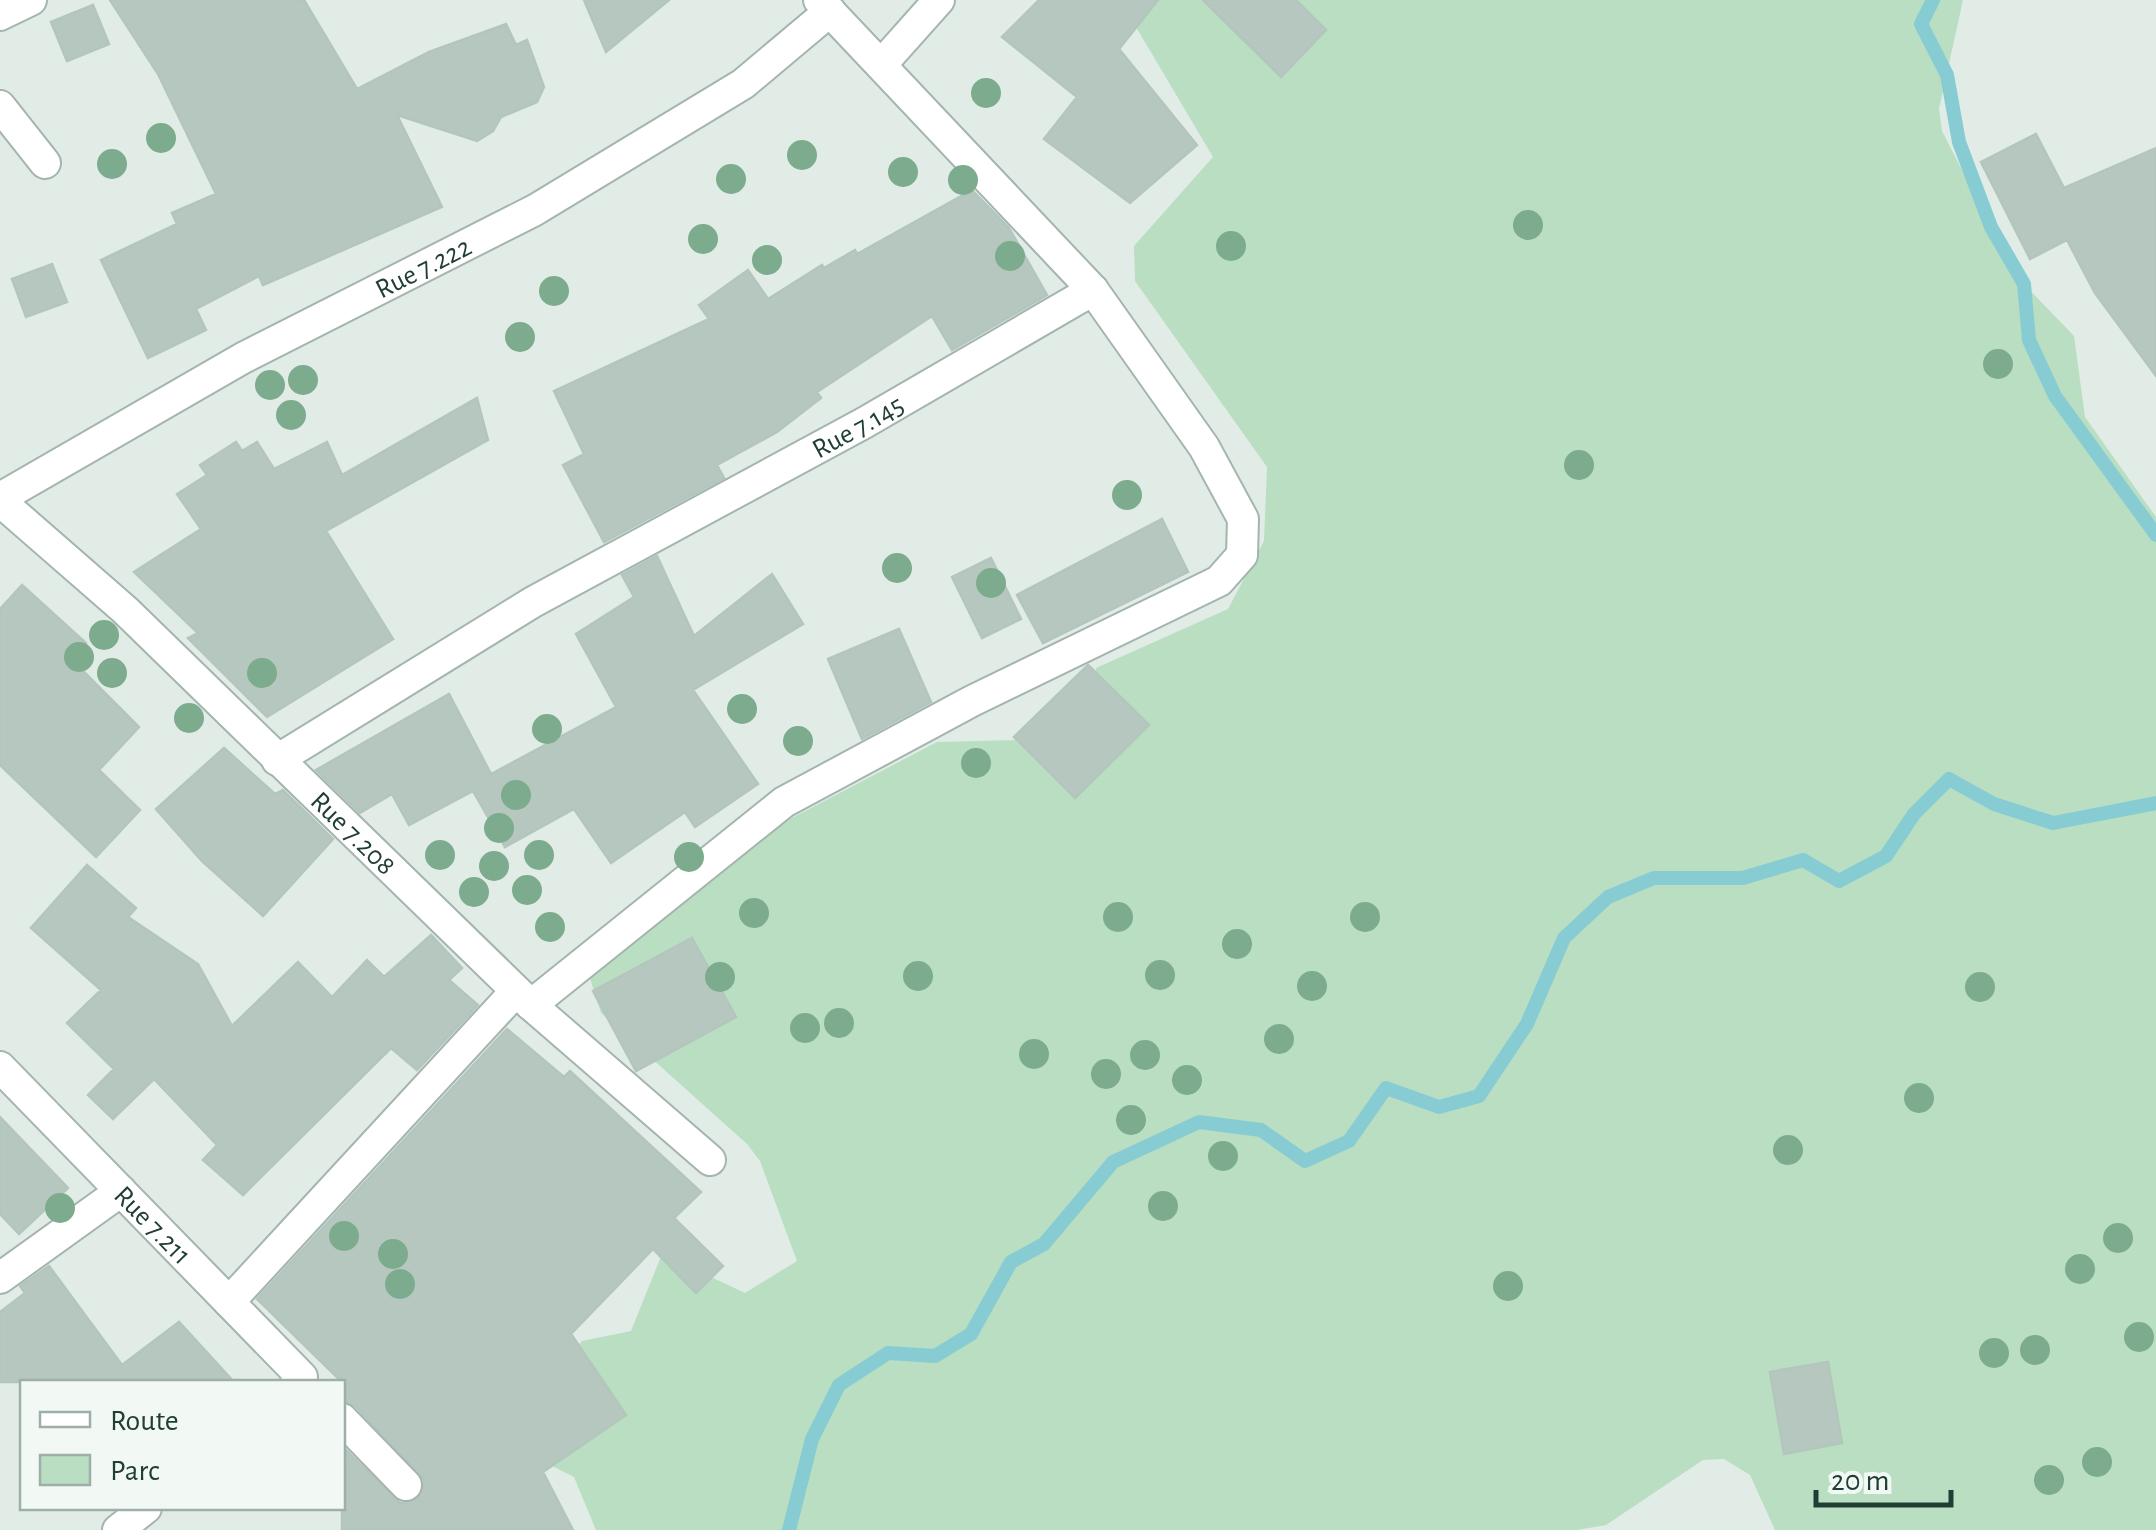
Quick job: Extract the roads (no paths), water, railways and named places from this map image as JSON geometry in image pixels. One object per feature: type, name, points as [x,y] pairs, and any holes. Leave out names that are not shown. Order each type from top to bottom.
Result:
[{"type":"street","points":[[0,15],[30,0]]},
{"type":"street","points":[[881,65],[939,0]]},
{"type":"street","points":[[228,1302],[524,998],[784,802],[972,701],[1219,580],[1242,555],[1243,520],[1204,447],[1093,290],[824,6]]},
{"type":"street","name":"Rue 7.222","points":[[0,499],[242,358],[535,210],[743,84],[824,6]]},
{"type":"street","points":[[0,106],[45,163]]},
{"type":"street","name":"Rue 7.145","points":[[277,760],[533,602],[864,423],[1093,290]]},
{"type":"street","name":"Rue 7.208","points":[[0,499],[125,610],[524,998],[710,1160]]},
{"type":"street","name":"Rue 7.211","points":[[0,1068],[300,1380]]},
{"type":"street","points":[[0,1278],[121,1192]]},
{"type":"street","points":[[345,1423],[406,1484]]},
{"type":"street","points":[[118,1530],[143,1510]]},
{"type":"waterway","points":[[1933,0],[1921,24],[1947,75],[1959,142],[1991,227],[2024,284],[2029,340],[2055,396],[2156,535]]},
{"type":"waterway","points":[[789,1530],[812,1439],[839,1385],[888,1353],[935,1356],[971,1334],[1011,1262],[1044,1244],[1113,1162],[1199,1122],[1261,1130],[1305,1161],[1349,1141],[1386,1088],[1439,1107],[1479,1096],[1527,1024],[1564,938],[1608,897],[1654,878],[1743,878],[1803,860],[1839,881],[1886,856],[1914,814],[1949,779],[1994,804],[2053,823],[2156,803]]}]
